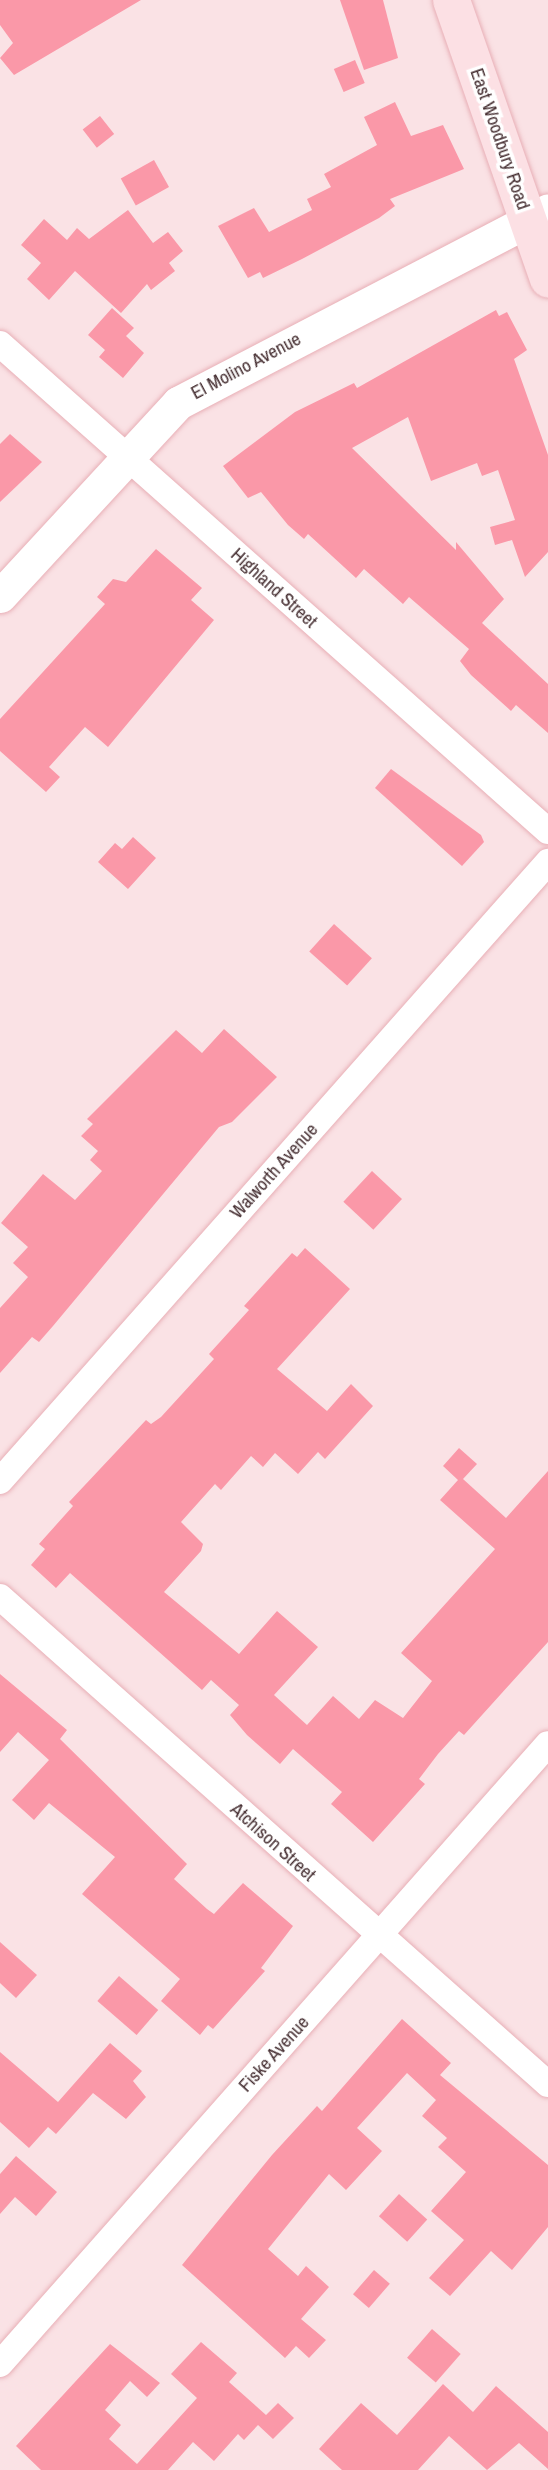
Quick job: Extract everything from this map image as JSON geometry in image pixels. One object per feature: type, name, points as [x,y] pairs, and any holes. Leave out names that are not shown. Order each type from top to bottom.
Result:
[{"type":"main road","name":"East Woodbury Road","points":[[451,0],[538,215],[548,279]]},
{"type":"street","name":"El Molino Avenue","points":[[0,596],[124,455],[178,403],[224,376],[538,215]]},
{"type":"street","name":"Highland Street","points":[[0,344],[548,831]]},
{"type":"street","name":"Walworth Avenue","points":[[0,1480],[548,862]]},
{"type":"street","name":"Atchison Street","points":[[0,1597],[548,2084]]},
{"type":"street","name":"Fiske Avenue","points":[[0,2364],[548,1744]]},
{"type":"building","points":[[0,0],[141,0],[14,75],[0,58],[13,43],[0,25]]},
{"type":"building","points":[[340,0],[383,0],[398,58],[364,70]]},
{"type":"building","points":[[355,60],[365,83],[344,92],[334,69]]},
{"type":"building","points":[[395,102],[411,136],[443,125],[464,169],[390,199],[395,206],[379,218],[302,259],[263,278],[260,272],[248,278],[218,226],[254,208],[269,232],[312,210],[307,199],[331,187],[324,174],[377,145],[364,117]]},
{"type":"building","points":[[100,116],[114,134],[97,148],[83,130]]},
{"type":"building","points":[[154,160],[169,187],[136,206],[121,178]]},
{"type":"building","points":[[128,210],[153,243],[168,232],[183,251],[169,263],[175,271],[151,290],[147,284],[121,313],[75,271],[49,300],[27,279],[41,263],[21,245],[44,219],[67,240],[77,228],[89,239]]},
{"type":"building","points":[[112,308],[134,328],[126,336],[144,353],[123,378],[99,357],[105,350],[88,335]]},
{"type":"building","points":[[496,310],[499,316],[507,312],[527,350],[514,359],[548,455],[548,552],[525,577],[512,540],[495,545],[490,527],[515,520],[498,470],[482,476],[477,463],[431,481],[408,417],[352,448],[456,550],[456,542],[504,599],[482,623],[548,684],[548,733],[516,705],[511,711],[471,675],[460,661],[469,649],[409,597],[403,604],[364,569],[356,578],[308,534],[304,539],[288,525],[261,492],[248,498],[223,466],[295,412],[354,383],[357,388]]},
{"type":"building","points":[[10,434],[42,462],[0,502],[0,444]]},
{"type":"building","points":[[156,549],[202,588],[191,600],[214,620],[108,747],[85,727],[49,767],[60,777],[46,792],[0,751],[0,719],[105,604],[97,597],[113,579],[126,582]]},
{"type":"building","points":[[391,769],[481,835],[484,842],[462,866],[375,788]]},
{"type":"building","points":[[133,837],[156,858],[128,889],[98,862],[115,843],[122,849]]},
{"type":"building","points":[[334,924],[372,958],[347,986],[309,951]]},
{"type":"building","points":[[224,1029],[277,1077],[232,1122],[219,1127],[39,1342],[32,1337],[0,1373],[0,1308],[28,1277],[13,1263],[28,1247],[1,1223],[43,1174],[75,1200],[102,1171],[90,1160],[98,1151],[81,1136],[93,1124],[87,1119],[176,1030],[202,1053]]},
{"type":"building","points":[[372,1171],[402,1199],[373,1230],[343,1202]]},
{"type":"building","points":[[305,1248],[350,1289],[277,1369],[327,1411],[351,1384],[373,1406],[325,1459],[318,1452],[298,1474],[275,1453],[263,1467],[251,1456],[221,1490],[215,1484],[181,1522],[203,1544],[201,1551],[164,1592],[239,1654],[277,1611],[318,1647],[274,1695],[307,1725],[333,1696],[359,1719],[375,1700],[403,1718],[432,1681],[401,1653],[495,1549],[440,1500],[458,1480],[443,1466],[459,1448],[477,1464],[463,1479],[506,1518],[548,1471],[548,1642],[464,1735],[459,1731],[438,1754],[419,1779],[425,1784],[373,1842],[331,1804],[342,1792],[293,1749],[280,1764],[247,1735],[230,1715],[239,1705],[211,1680],[202,1690],[70,1573],[56,1588],[31,1565],[45,1549],[39,1544],[73,1506],[69,1502],[146,1420],[151,1424],[161,1417],[214,1359],[209,1354],[249,1310],[244,1306],[292,1253],[297,1257]]},
{"type":"building","points":[[0,1674],[67,1730],[60,1739],[187,1864],[174,1879],[207,1909],[214,1914],[243,1883],[293,1926],[261,1968],[265,1971],[213,2029],[208,2025],[200,2035],[161,2001],[180,1979],[82,1894],[115,1857],[49,1803],[34,1820],[12,1800],[49,1760],[18,1732],[0,1752]]},
{"type":"building","points":[[0,1942],[37,1975],[16,1998],[0,1983]]},
{"type":"building","points":[[119,1976],[158,2010],[137,2035],[97,2001]]},
{"type":"building","points":[[402,2019],[451,2063],[440,2075],[548,2165],[548,2227],[512,2270],[491,2251],[450,2296],[429,2278],[464,2240],[431,2211],[466,2172],[438,2147],[447,2138],[422,2116],[436,2100],[407,2073],[357,2128],[382,2151],[346,2190],[329,2174],[268,2249],[298,2276],[306,2266],[329,2287],[301,2319],[326,2340],[309,2358],[296,2346],[285,2358],[182,2265],[272,2155],[317,2106],[322,2111]]},
{"type":"building","points":[[110,2043],[142,2071],[133,2081],[146,2097],[126,2119],[93,2093],[56,2134],[48,2127],[29,2148],[0,2122],[0,2052],[58,2102]]},
{"type":"building","points":[[16,2156],[57,2192],[36,2216],[15,2197],[0,2214],[0,2174]]},
{"type":"building","points":[[399,2194],[427,2219],[407,2242],[379,2216]]},
{"type":"building","points":[[374,2270],[390,2284],[369,2308],[353,2294]]},
{"type":"building","points":[[432,2329],[461,2354],[436,2383],[407,2358]]},
{"type":"building","points":[[201,2342],[237,2373],[229,2382],[266,2415],[278,2403],[294,2418],[273,2439],[258,2425],[244,2440],[238,2434],[214,2461],[193,2442],[168,2470],[41,2470],[16,2446],[110,2344],[160,2383],[147,2397],[130,2381],[105,2410],[121,2425],[109,2439],[137,2464],[197,2398],[171,2374]]},
{"type":"building","points":[[443,2384],[473,2412],[496,2386],[548,2432],[548,2469],[519,2443],[487,2470],[449,2436],[418,2470],[342,2470],[319,2449],[361,2403],[397,2435]]}]
